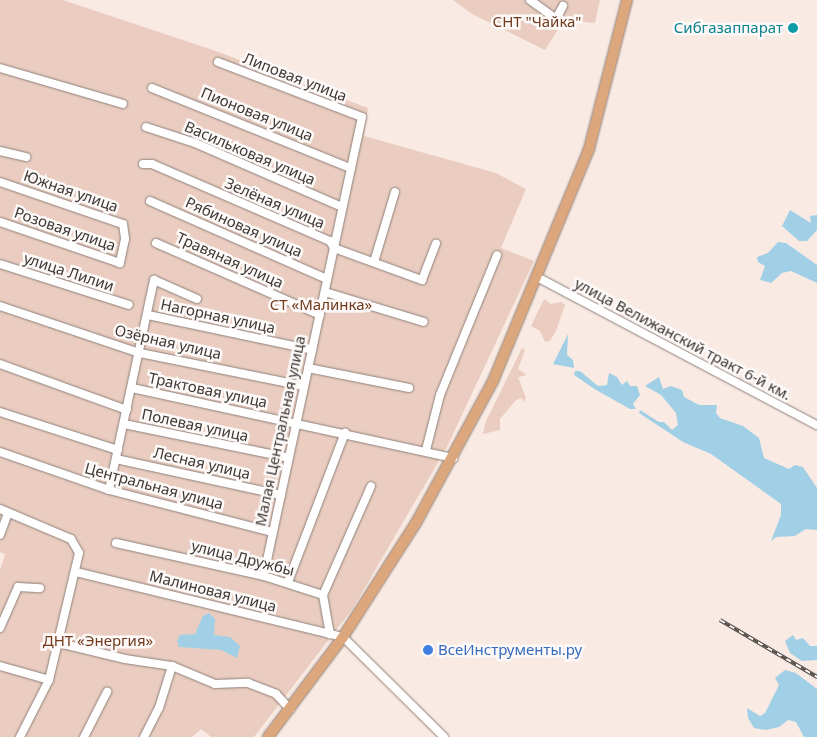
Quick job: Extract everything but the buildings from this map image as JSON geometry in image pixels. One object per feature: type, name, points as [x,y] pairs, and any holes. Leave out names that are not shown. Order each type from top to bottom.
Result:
[{"type":"main road","points":[[268,737],[343,637],[416,523],[453,458],[493,381],[589,149],[627,0]]},
{"type":"street","points":[[530,0],[556,19],[563,6]]},
{"type":"street","name":"Липовая улица","points":[[218,62],[362,117]]},
{"type":"street","points":[[0,68],[123,104]]},
{"type":"street","name":"Пионовая улица","points":[[152,88],[350,168]]},
{"type":"street","name":"Малая Центральная улица","points":[[264,576],[362,117]]},
{"type":"street","name":"Васильковая улица","points":[[146,127],[194,143],[342,207]]},
{"type":"street","points":[[0,151],[26,158]]},
{"type":"street","name":"Зелёная улица","points":[[143,164],[152,164],[330,241],[334,248],[422,280],[436,244]]},
{"type":"street","name":"Южная улица","points":[[0,182],[123,224],[125,239],[120,263]]},
{"type":"street","points":[[374,262],[395,192]]},
{"type":"street","name":"Рябиновая улица","points":[[150,201],[327,279]]},
{"type":"street","name":"Розовая улица","points":[[0,222],[120,263]]},
{"type":"street","name":"Травяная улица","points":[[156,243],[320,315]]},
{"type":"street","points":[[426,450],[440,396],[496,255]]},
{"type":"street","name":"улица Лилии","points":[[0,264],[130,305]]},
{"type":"street","name":"улица Велижанский тракт 6-й км.","points":[[537,277],[817,425]]},
{"type":"street","points":[[109,490],[140,353],[154,280],[197,299]]},
{"type":"street","points":[[325,292],[424,322]]},
{"type":"street","name":"Озёрная улица","points":[[0,306],[140,353],[304,386]]},
{"type":"street","name":"Нагорная улица","points":[[148,315],[312,350]]},
{"type":"street","name":"Полевая улица","points":[[0,364],[127,410]]},
{"type":"street","points":[[308,368],[409,388]]},
{"type":"street","name":"Трактовая улица","points":[[132,388],[345,432],[453,458]]},
{"type":"street","name":"Лесная улица","points":[[0,412],[117,454],[281,495]]},
{"type":"street","name":"Полевая улица","points":[[124,424],[289,458]]},
{"type":"street","points":[[288,582],[345,432]]},
{"type":"street","name":"Центральная улица","points":[[0,452],[109,490],[273,532]]},
{"type":"street","points":[[330,634],[323,595],[371,486]]},
{"type":"street","points":[[0,509],[65,536],[76,544],[79,557],[50,680],[20,737]]},
{"type":"street","points":[[0,535],[8,512]]},
{"type":"street","name":"улица Дружбы","points":[[116,543],[288,582],[323,595]]},
{"type":"street","name":"Малиновая улица","points":[[76,572],[343,637]]},
{"type":"street","points":[[0,628],[18,587],[40,588]]},
{"type":"street","points":[[343,637],[444,737]]},
{"type":"street","points":[[59,643],[125,659],[172,666],[215,684],[248,683],[276,694],[290,709]]},
{"type":"street","points":[[0,666],[50,680]]},
{"type":"street","points":[[144,737],[159,708],[172,666]]},
{"type":"street","points":[[84,737],[107,692]]},
{"type":"green space","name":"CТ «Малинка»","points":[[0,0],[63,0],[213,50],[368,108],[364,136],[496,173],[526,189],[501,248],[534,261],[447,447],[353,608],[254,737],[211,737],[201,729],[192,737],[0,737],[0,570],[5,554],[0,552]]},
{"type":"green space","name":"СНТ \"Чайка\"","points":[[453,0],[600,0],[595,23],[564,20],[545,50],[472,14]]},
{"type":"green space","points":[[544,299],[551,304],[561,302],[565,305],[556,331],[550,341],[545,342],[540,331],[531,326]]},
{"type":"green space","points":[[522,348],[525,350],[518,369],[527,375],[518,377],[526,398],[523,402],[522,398],[516,400],[500,419],[500,430],[483,434],[486,421]]},
{"type":"water","points":[[790,210],[811,223],[810,216],[817,215],[817,230],[807,241],[799,241],[782,226]]},
{"type":"water","points":[[778,242],[786,243],[817,265],[817,283],[791,271],[782,273],[771,283],[760,280],[765,266],[758,262],[757,257],[768,253]]},
{"type":"water","points":[[568,334],[567,355],[573,360],[574,368],[553,364]]},
{"type":"water","points":[[575,371],[580,371],[598,386],[607,385],[609,373],[617,377],[622,385],[627,381],[630,386],[637,386],[640,395],[633,404],[636,409],[630,409],[596,390],[574,375]]},
{"type":"water","points":[[659,377],[663,389],[671,386],[682,390],[684,397],[699,405],[717,405],[716,413],[720,418],[743,426],[759,438],[764,458],[789,469],[795,465],[803,467],[817,488],[817,530],[806,529],[795,536],[776,537],[771,541],[781,515],[781,504],[711,454],[683,442],[639,413],[640,410],[659,422],[664,422],[672,430],[678,425],[676,413],[661,395],[645,386]]},
{"type":"water","points":[[209,613],[215,619],[214,635],[230,637],[240,646],[237,658],[221,650],[179,647],[177,641],[180,635],[195,634],[203,616]]},
{"type":"water","points":[[793,635],[796,640],[803,638],[810,646],[817,646],[817,660],[802,661],[790,653],[785,641]]},
{"type":"water","points":[[785,670],[796,673],[817,689],[817,737],[804,737],[796,722],[788,720],[779,727],[766,730],[754,728],[748,718],[747,708],[760,716],[765,713],[779,685],[775,678]]},
{"type":"railway","points":[[720,620],[817,677]]},
{"type":"place","name":"Сибгазаппарат","points":[[793,28]]},
{"type":"place","name":"ВсеИнструменты.ру","points":[[428,650]]},
{"type":"park label","name":"ДНТ «Энергия»","points":[[98,641]]}]
